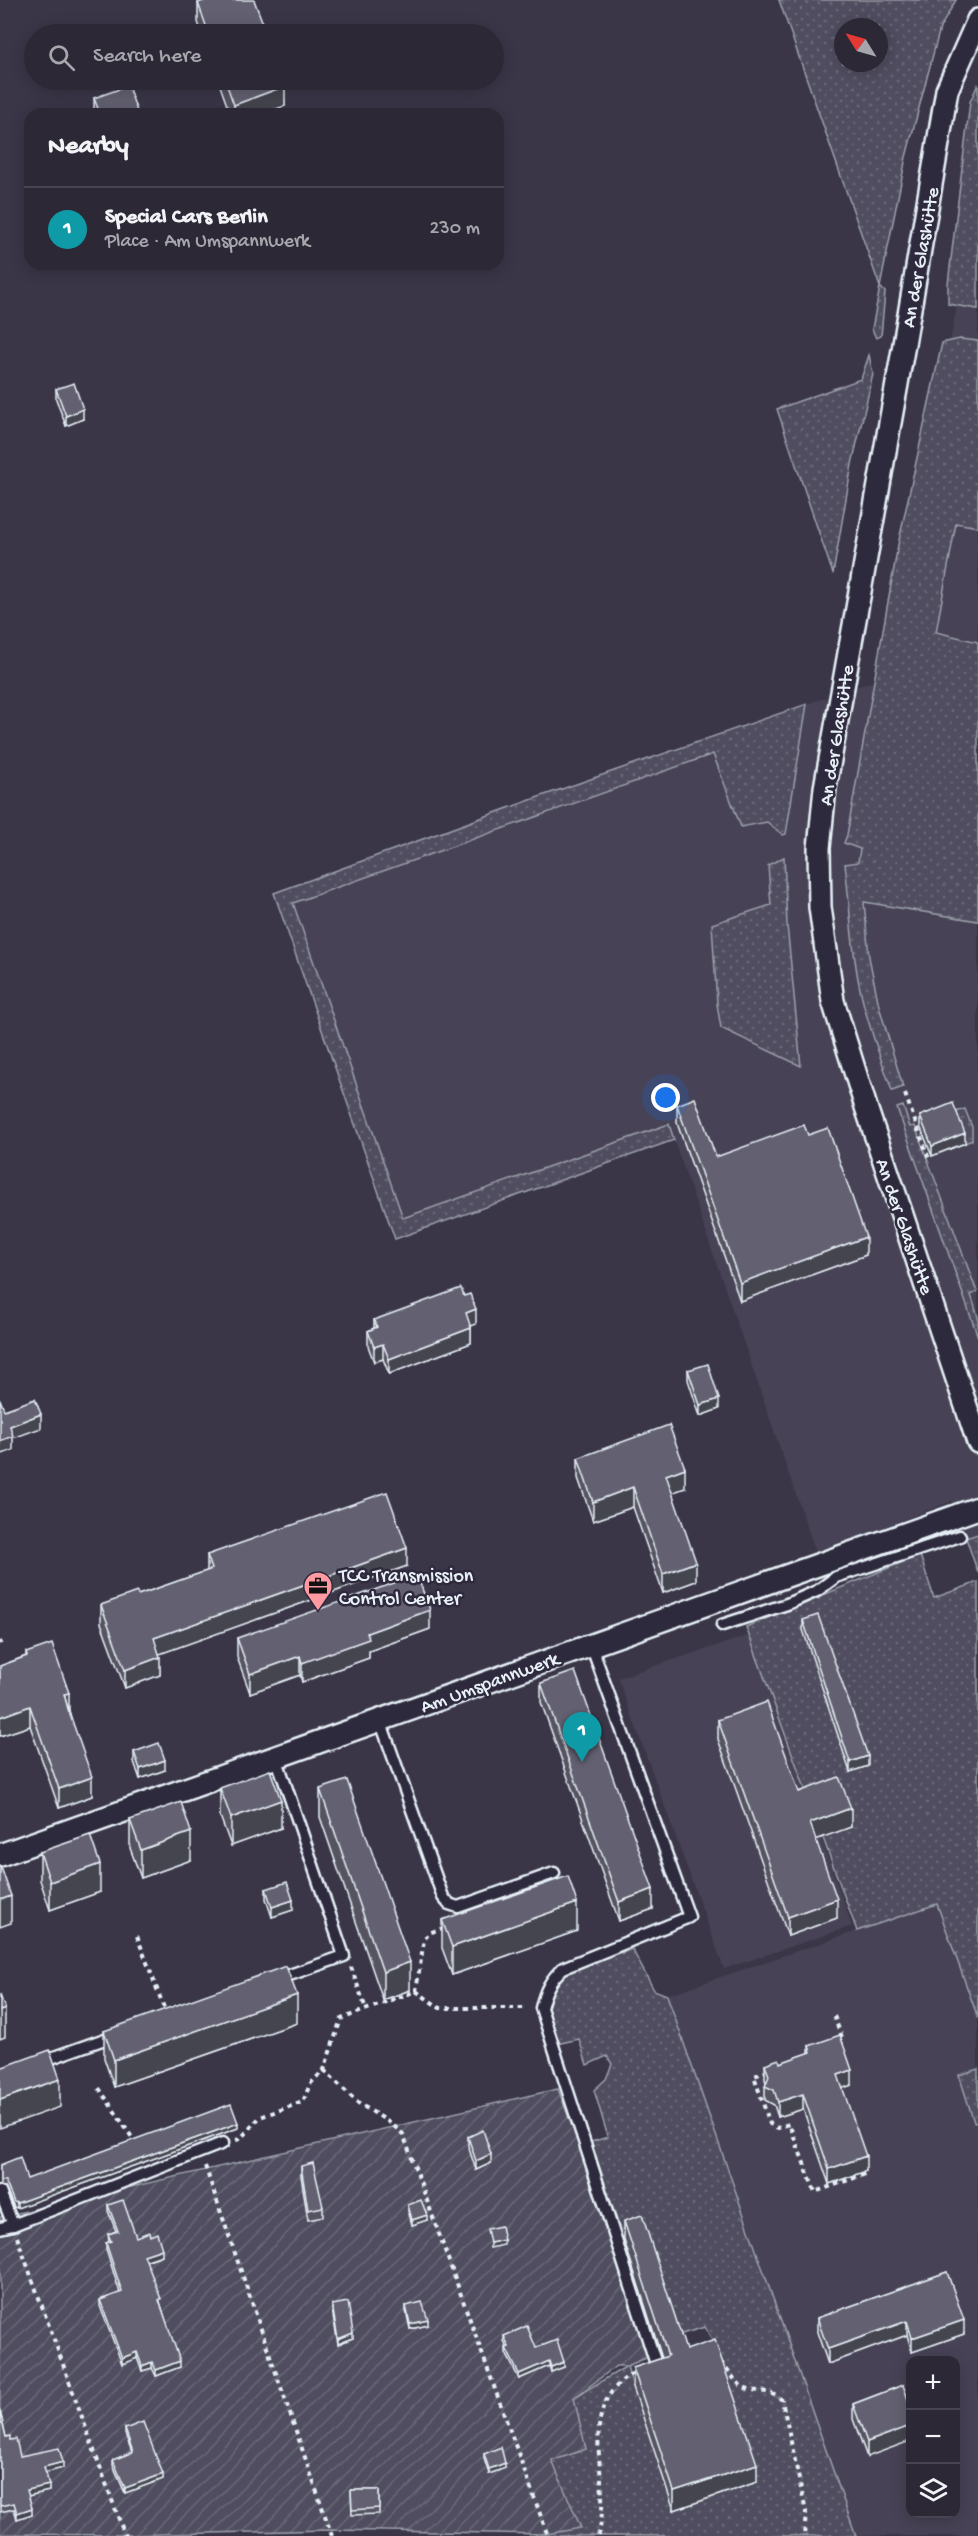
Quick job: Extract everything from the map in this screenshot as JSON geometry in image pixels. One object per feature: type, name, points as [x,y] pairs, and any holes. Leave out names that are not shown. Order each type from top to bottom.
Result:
[{"type":"street","name":"An der Glashütte","points":[[978,20],[947,90],[825,788],[819,848],[820,907],[833,1001],[869,1118],[978,1442]]},
{"type":"street","name":"Am Umspannwerk","points":[[0,1855],[978,1508]]},
{"type":"lane","points":[[722,1625],[787,1604],[818,1591],[836,1577],[960,1536]]},
{"type":"lane","points":[[591,1645],[689,1917],[563,1968],[552,1977],[545,1992],[542,2008],[655,2361]]},
{"type":"lane","points":[[380,1720],[446,1901],[458,1907],[554,1873]]},
{"type":"lane","points":[[267,1983],[344,1956],[276,1757]]},
{"type":"lane","points":[[32,2065],[126,2031]]},
{"type":"lane","points":[[0,2228],[201,2154],[223,2143]]},
{"type":"lane","points":[[0,2192],[13,2225]]},
{"type":"path","points":[[905,1094],[929,1160]]},
{"type":"path","points":[[416,1992],[424,1940],[429,1933],[448,1926]]},
{"type":"path","points":[[137,1936],[168,2017]]},
{"type":"path","points":[[344,1956],[350,1963],[366,2009]]},
{"type":"path","points":[[416,1992],[440,2008],[542,2008]]},
{"type":"path","points":[[223,2143],[240,2139],[260,2117],[303,2102],[310,2084],[324,2070],[341,2019],[416,1992]]},
{"type":"path","points":[[834,2016],[843,2040],[839,2046]]},
{"type":"path","points":[[775,2069],[754,2076],[770,2124],[778,2128],[789,2124],[814,2192],[868,2173]]},
{"type":"path","points":[[324,2070],[358,2103],[389,2121],[403,2134],[548,2536]]},
{"type":"path","points":[[99,2088],[133,2139],[147,2174]]},
{"type":"path","points":[[201,2154],[332,2536]]},
{"type":"path","points":[[13,2225],[125,2536]]},
{"type":"path","points":[[716,2356],[728,2368],[735,2382],[746,2389],[771,2392],[782,2400],[806,2512],[804,2536]]},
{"type":"path","points":[[598,2536],[601,2526],[603,2483],[597,2434],[601,2412],[613,2390],[628,2376],[655,2361]]},
{"type":"shaded area","points":[[779,0],[956,0],[940,28],[906,157],[880,287]]},
{"type":"shaded area","points":[[978,84],[978,309],[948,304],[948,284],[970,102]]},
{"type":"shaded area","points":[[973,214],[978,215],[978,1534],[966,1538],[952,1501],[816,1553],[674,1140],[395,1239],[274,893],[536,798],[891,675]]},
{"type":"shaded area","points":[[880,287],[885,292],[881,336],[876,338],[872,329]]},
{"type":"shaded area","points":[[960,339],[978,341],[978,527],[956,523],[936,632],[978,642],[978,921],[864,902],[869,957],[879,1006],[903,1087],[892,1091],[866,1015],[855,958],[845,864],[858,862],[860,849],[844,843],[898,545],[942,343]]},
{"type":"shaded area","points":[[869,355],[873,374],[852,464],[833,574],[777,409],[861,379]]},
{"type":"shaded area","points":[[807,704],[786,834],[783,835],[767,822],[741,827],[713,754],[293,903],[403,1218],[669,1124],[674,1140],[395,1239],[274,893],[536,798]]},
{"type":"shaded area","points":[[784,857],[787,925],[801,1066],[721,1028],[717,1004],[712,924],[771,905],[768,865]]},
{"type":"shaded area","points":[[903,1106],[910,1127],[915,1126],[977,1292],[971,1295],[978,1317],[978,1337],[897,1108]]},
{"type":"shaded area","points":[[965,1109],[972,1127],[972,1140],[965,1143],[953,1113]]},
{"type":"shaded area","points":[[978,1534],[978,1573],[966,1538]]},
{"type":"shaded area","points":[[920,1555],[934,1598],[978,1582],[978,2018],[937,1904],[857,1931],[746,1627]]},
{"type":"shaded area","points":[[750,1635],[852,1926],[724,1969],[618,1678]]},
{"type":"shaded area","points":[[937,1904],[978,2018],[978,2069],[959,2076],[975,2122],[978,2121],[978,2536],[856,2536],[667,1995]]},
{"type":"shaded area","points":[[621,1949],[622,1953],[632,1949],[654,1990],[667,1995],[856,2536],[536,2536],[532,2528],[517,2467],[573,2398],[627,2366],[633,2387],[714,2344],[705,2327],[675,2336],[642,2234],[620,2239],[618,2223],[591,2142],[608,2137],[594,2090],[606,2079],[612,2064],[607,2056],[587,2065],[579,2039],[556,2044],[546,2017],[545,2008],[548,1995],[563,1976],[586,1963]]},
{"type":"shaded area","points":[[978,2069],[978,2121],[974,2122],[959,2075]]},
{"type":"shaded area","points":[[558,2089],[658,2353],[627,2366],[616,2366],[574,2398],[586,2449],[552,2461],[581,2528],[547,2534],[330,2530],[124,2535],[0,2534],[0,2217]]},
{"type":"building","points":[[206,0],[254,0],[263,24],[205,24],[198,3]]},
{"type":"building","points":[[117,90],[129,90],[136,108],[98,108],[94,98]]},
{"type":"building","points":[[229,90],[274,90],[234,105]]},
{"type":"building","points":[[74,383],[83,409],[66,416],[56,389]]},
{"type":"building","points":[[695,1098],[716,1157],[804,1125],[808,1135],[828,1128],[866,1237],[740,1283],[677,1105]]},
{"type":"building","points":[[953,1103],[965,1133],[932,1146],[920,1116]]},
{"type":"building","points":[[461,1288],[464,1296],[470,1294],[476,1309],[466,1313],[471,1328],[389,1359],[383,1344],[374,1347],[368,1331],[377,1327],[374,1320]]},
{"type":"building","points":[[708,1364],[719,1399],[700,1405],[688,1370]]},
{"type":"building","points":[[0,1399],[4,1410],[35,1399],[41,1414],[10,1426],[13,1436],[0,1441]]},
{"type":"building","points":[[669,1425],[685,1468],[666,1475],[696,1562],[663,1574],[633,1487],[593,1502],[578,1458]]},
{"type":"building","points":[[387,1492],[407,1548],[154,1638],[160,1657],[125,1670],[101,1605],[137,1592],[138,1595],[212,1569],[207,1555]]},
{"type":"building","points":[[417,1575],[430,1610],[367,1633],[369,1639],[302,1663],[300,1656],[250,1674],[237,1638]]},
{"type":"building","points":[[818,1615],[868,1756],[850,1762],[803,1620]]},
{"type":"building","points":[[52,1644],[69,1693],[64,1694],[68,1709],[92,1777],[59,1789],[30,1706],[0,1717],[0,1666],[27,1656],[26,1653]]},
{"type":"building","points":[[575,1671],[653,1889],[619,1902],[541,1683]]},
{"type":"building","points":[[767,1702],[799,1792],[839,1777],[851,1808],[810,1823],[837,1899],[788,1917],[718,1720]]},
{"type":"building","points":[[159,1743],[165,1760],[140,1769],[134,1752]]},
{"type":"building","points":[[270,1770],[281,1800],[231,1818],[220,1788]]},
{"type":"building","points":[[347,1780],[410,1962],[383,1972],[320,1789]]},
{"type":"building","points":[[181,1802],[191,1832],[141,1850],[130,1820]]},
{"type":"building","points":[[90,1835],[100,1864],[50,1882],[40,1852]]},
{"type":"building","points":[[0,1867],[11,1896],[0,1900]]},
{"type":"building","points":[[568,1876],[577,1903],[452,1947],[442,1920]]},
{"type":"building","points":[[287,1882],[293,1900],[272,1907],[266,1889]]},
{"type":"building","points":[[286,1966],[297,1995],[114,2060],[104,2031]]},
{"type":"building","points":[[0,1995],[5,2009],[0,2011]]},
{"type":"building","points":[[840,2035],[852,2070],[838,2075],[866,2156],[829,2169],[803,2094],[778,2102],[774,2090],[765,2086],[769,2076],[765,2064],[779,2059],[780,2063],[811,2052],[809,2046]]},
{"type":"building","points":[[50,2050],[60,2079],[0,2100],[0,2068]]},
{"type":"building","points":[[231,2104],[238,2123],[17,2203],[14,2202],[5,2181],[0,2181],[0,2165],[20,2157],[27,2179]]},
{"type":"building","points":[[483,2130],[491,2154],[476,2161],[468,2137]]},
{"type":"building","points":[[313,2163],[323,2207],[308,2210],[301,2166]]},
{"type":"building","points":[[123,2200],[136,2237],[149,2232],[150,2236],[157,2233],[162,2249],[144,2255],[161,2299],[159,2300],[180,2361],[156,2370],[152,2362],[142,2366],[137,2352],[122,2358],[100,2300],[122,2292],[106,2243],[111,2241],[108,2234],[118,2231],[108,2205]]},
{"type":"building","points":[[421,2200],[427,2215],[412,2220],[408,2205]]},
{"type":"building","points":[[642,2215],[686,2350],[715,2340],[757,2464],[674,2491],[633,2368],[668,2356],[624,2221]]},
{"type":"building","points":[[501,2226],[504,2240],[490,2243],[487,2229]]},
{"type":"building","points":[[947,2272],[964,2320],[912,2338],[907,2321],[828,2349],[817,2318]]},
{"type":"building","points":[[348,2302],[353,2333],[338,2339],[332,2305]]},
{"type":"building","points":[[422,2302],[428,2320],[410,2324],[406,2306]]},
{"type":"building","points":[[527,2326],[536,2348],[557,2340],[564,2362],[551,2367],[549,2361],[519,2374],[506,2348],[509,2347],[504,2336]]},
{"type":"building","points":[[903,2385],[906,2394],[906,2427],[867,2442],[853,2404]]},
{"type":"building","points":[[0,2411],[6,2437],[10,2436],[10,2440],[16,2439],[20,2456],[59,2448],[63,2462],[44,2467],[49,2485],[27,2490],[32,2508],[17,2513],[14,2503],[0,2506]]},
{"type":"building","points":[[143,2422],[163,2474],[125,2488],[113,2460],[133,2452],[125,2429]]},
{"type":"building","points":[[501,2447],[505,2463],[489,2469],[484,2454]]},
{"type":"building","points":[[351,2490],[379,2490],[379,2508],[352,2510]]},
{"type":"place","name":"TCC Transmission Control Center","points":[[318,1612]]},
{"type":"place","name":"Special Cars Berlin","points":[[582,1762]]}]
